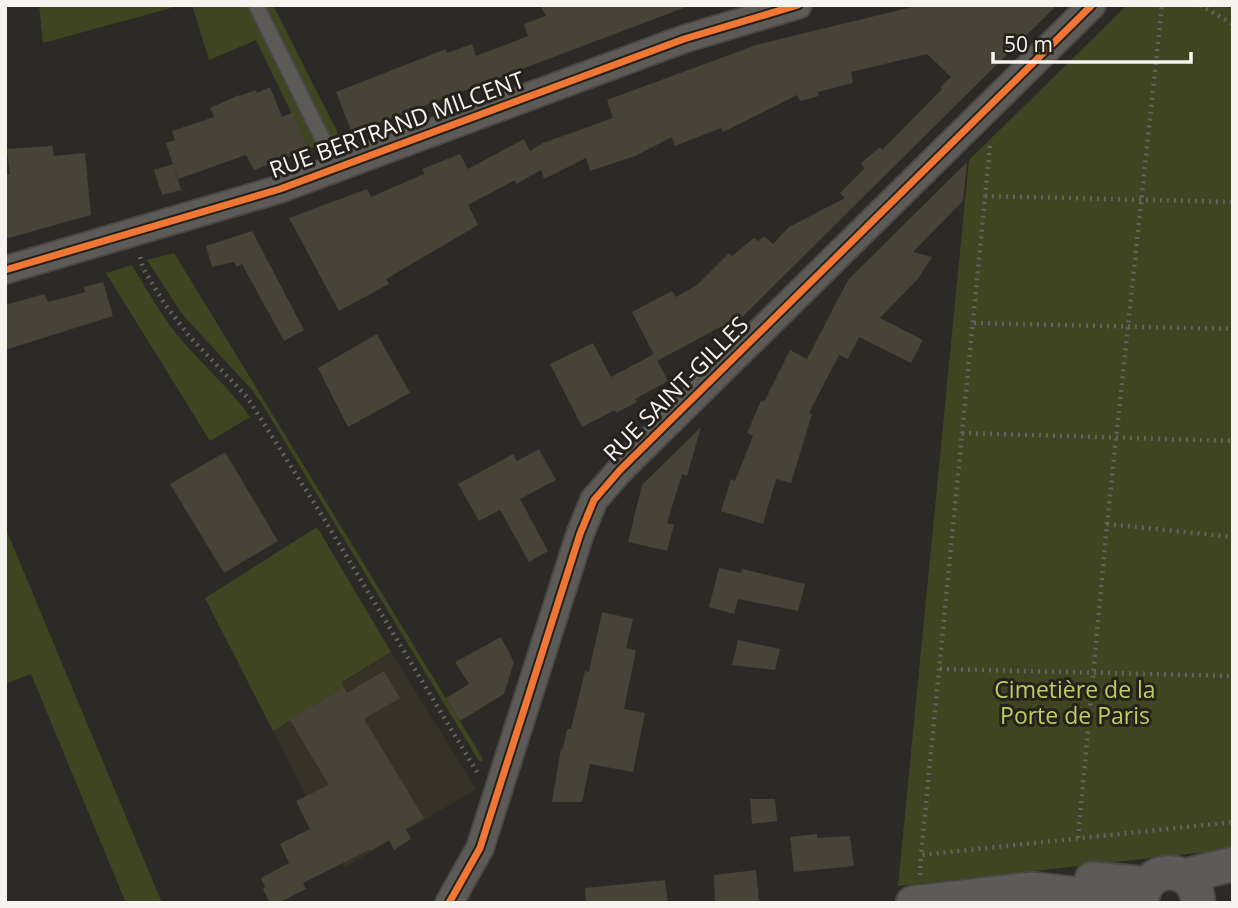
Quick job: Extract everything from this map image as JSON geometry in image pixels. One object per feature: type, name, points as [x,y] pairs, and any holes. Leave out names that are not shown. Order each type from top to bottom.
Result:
[{"type":"street","name":"RUE BERTRAND MILCENT","points":[[5,270],[243,201],[684,39],[798,5]]},
{"type":"street","name":"RUE SAINT-GILLES","points":[[449,903],[477,855],[580,534],[594,500],[620,470],[1092,5]]},
{"type":"street","points":[[1194,893],[1233,864]]},
{"type":"street","points":[[916,893],[1032,889],[1045,883],[1071,879],[1101,879],[1138,897],[1160,874],[1169,872],[1194,893]]},
{"type":"street","points":[[1194,893],[1233,880]]},
{"type":"lane","points":[[256,5],[337,168]]},
{"type":"path","points":[[1078,838],[1107,524],[1162,5]]},
{"type":"path","points":[[1200,5],[1233,24]]},
{"type":"path","points":[[916,893],[990,146]]},
{"type":"path","points":[[985,196],[1233,202]]},
{"type":"path","points":[[134,233],[143,268],[164,303],[189,335],[247,397],[495,802]]},
{"type":"path","points":[[974,323],[1233,329]]},
{"type":"path","points":[[962,433],[1233,440]]},
{"type":"path","points":[[1107,524],[1233,537]]},
{"type":"path","points":[[940,669],[1233,676]]},
{"type":"path","points":[[921,855],[1233,822]]},
{"type":"shaded area","points":[[391,652],[476,789],[344,868],[273,731],[344,687],[342,683]]},
{"type":"green space","points":[[39,5],[182,5],[43,43]]},
{"type":"green space","points":[[192,5],[273,5],[340,137],[309,149],[256,40],[209,60]]},
{"type":"green space","name":"Cimetière de la Porte de Paris","points":[[1127,5],[1233,5],[1233,849],[898,886],[969,160]]},
{"type":"green space","points":[[174,253],[482,761],[479,761],[262,404],[182,314],[147,260]]},
{"type":"green space","points":[[132,265],[156,306],[177,334],[250,417],[210,441],[106,273]]},
{"type":"green space","points":[[5,527],[162,903],[126,903],[31,674],[5,684]]},
{"type":"green space","points":[[317,527],[391,652],[342,682],[344,687],[273,731],[205,598]]},
{"type":"building","points":[[540,5],[686,7],[352,133],[336,92],[446,49],[447,53],[472,44],[476,56],[528,36],[524,24],[546,16]]},
{"type":"building","points":[[920,5],[1057,5],[727,332],[724,325],[657,361],[632,312],[672,291],[676,297],[697,285],[729,253],[732,256],[754,238],[759,241],[764,236],[773,244],[789,227],[845,198],[840,193],[864,169],[861,163],[880,147],[882,150],[951,77],[927,54],[851,72],[853,83],[818,92],[819,96],[800,101],[797,95],[723,132],[721,128],[675,146],[672,137],[635,156],[590,171],[586,158],[544,179],[541,170],[516,184],[515,180],[468,205],[478,225],[386,279],[389,284],[339,311],[289,218],[367,189],[371,197],[424,174],[422,169],[460,154],[468,169],[524,139],[530,151],[543,143],[613,118],[607,100],[756,45]]},
{"type":"building","points":[[270,87],[282,117],[292,113],[309,149],[254,170],[246,155],[178,179],[166,143],[175,140],[172,131],[214,117],[210,108],[239,95],[256,90],[257,93]]},
{"type":"building","points":[[52,146],[54,156],[85,153],[91,215],[5,239],[5,175],[10,174],[7,149]]},
{"type":"building","points":[[967,162],[963,201],[913,252],[932,257],[917,280],[880,318],[923,340],[911,363],[859,337],[848,359],[839,355],[809,413],[812,414],[791,483],[776,479],[763,524],[721,511],[731,479],[735,481],[753,436],[747,433],[761,401],[764,402],[790,350],[807,359],[848,280]]},
{"type":"building","points":[[173,164],[181,190],[162,195],[154,170]]},
{"type":"building","points":[[252,231],[304,330],[284,341],[242,264],[237,267],[234,262],[212,267],[206,246]]},
{"type":"building","points":[[103,282],[113,316],[5,350],[5,305],[44,294],[48,302],[85,292],[84,287]]},
{"type":"building","points":[[377,334],[410,393],[348,427],[318,368]]},
{"type":"building","points":[[593,343],[611,377],[654,354],[668,381],[635,399],[637,402],[582,427],[550,364]]},
{"type":"building","points":[[701,427],[687,476],[682,474],[667,523],[674,525],[667,551],[628,542],[642,485]]},
{"type":"building","points":[[539,449],[556,480],[520,499],[548,551],[529,562],[500,510],[479,521],[458,484],[513,454],[517,461]]},
{"type":"building","points":[[225,452],[278,541],[224,573],[170,484]]},
{"type":"building","points":[[719,568],[741,573],[742,569],[805,584],[798,611],[738,599],[734,614],[709,607]]},
{"type":"building","points":[[602,612],[633,619],[626,648],[636,650],[624,709],[645,713],[633,772],[590,764],[582,802],[552,802],[561,748],[563,749],[567,729],[571,729],[585,671],[589,672]]},
{"type":"building","points":[[501,637],[514,662],[504,694],[460,721],[446,698],[469,684],[455,662]]},
{"type":"building","points":[[738,640],[780,649],[775,670],[732,665]]},
{"type":"building","points":[[384,671],[400,698],[364,719],[424,818],[406,829],[411,839],[394,850],[389,840],[303,883],[306,889],[278,903],[270,903],[261,878],[289,863],[280,844],[310,829],[296,801],[329,785],[290,720],[344,687],[347,693]]},
{"type":"building","points":[[750,799],[775,799],[777,821],[752,824]]},
{"type":"building","points":[[817,834],[817,838],[850,836],[854,866],[794,872],[790,837]]},
{"type":"building","points":[[756,870],[759,903],[715,903],[714,875]]},
{"type":"building","points":[[665,880],[668,903],[586,903],[585,888]]},
{"type":"cycle path","points":[[5,270],[280,189],[684,39],[798,5]]},
{"type":"cycle path","points":[[449,903],[480,848],[580,534],[594,500],[620,470],[1092,5]]}]
